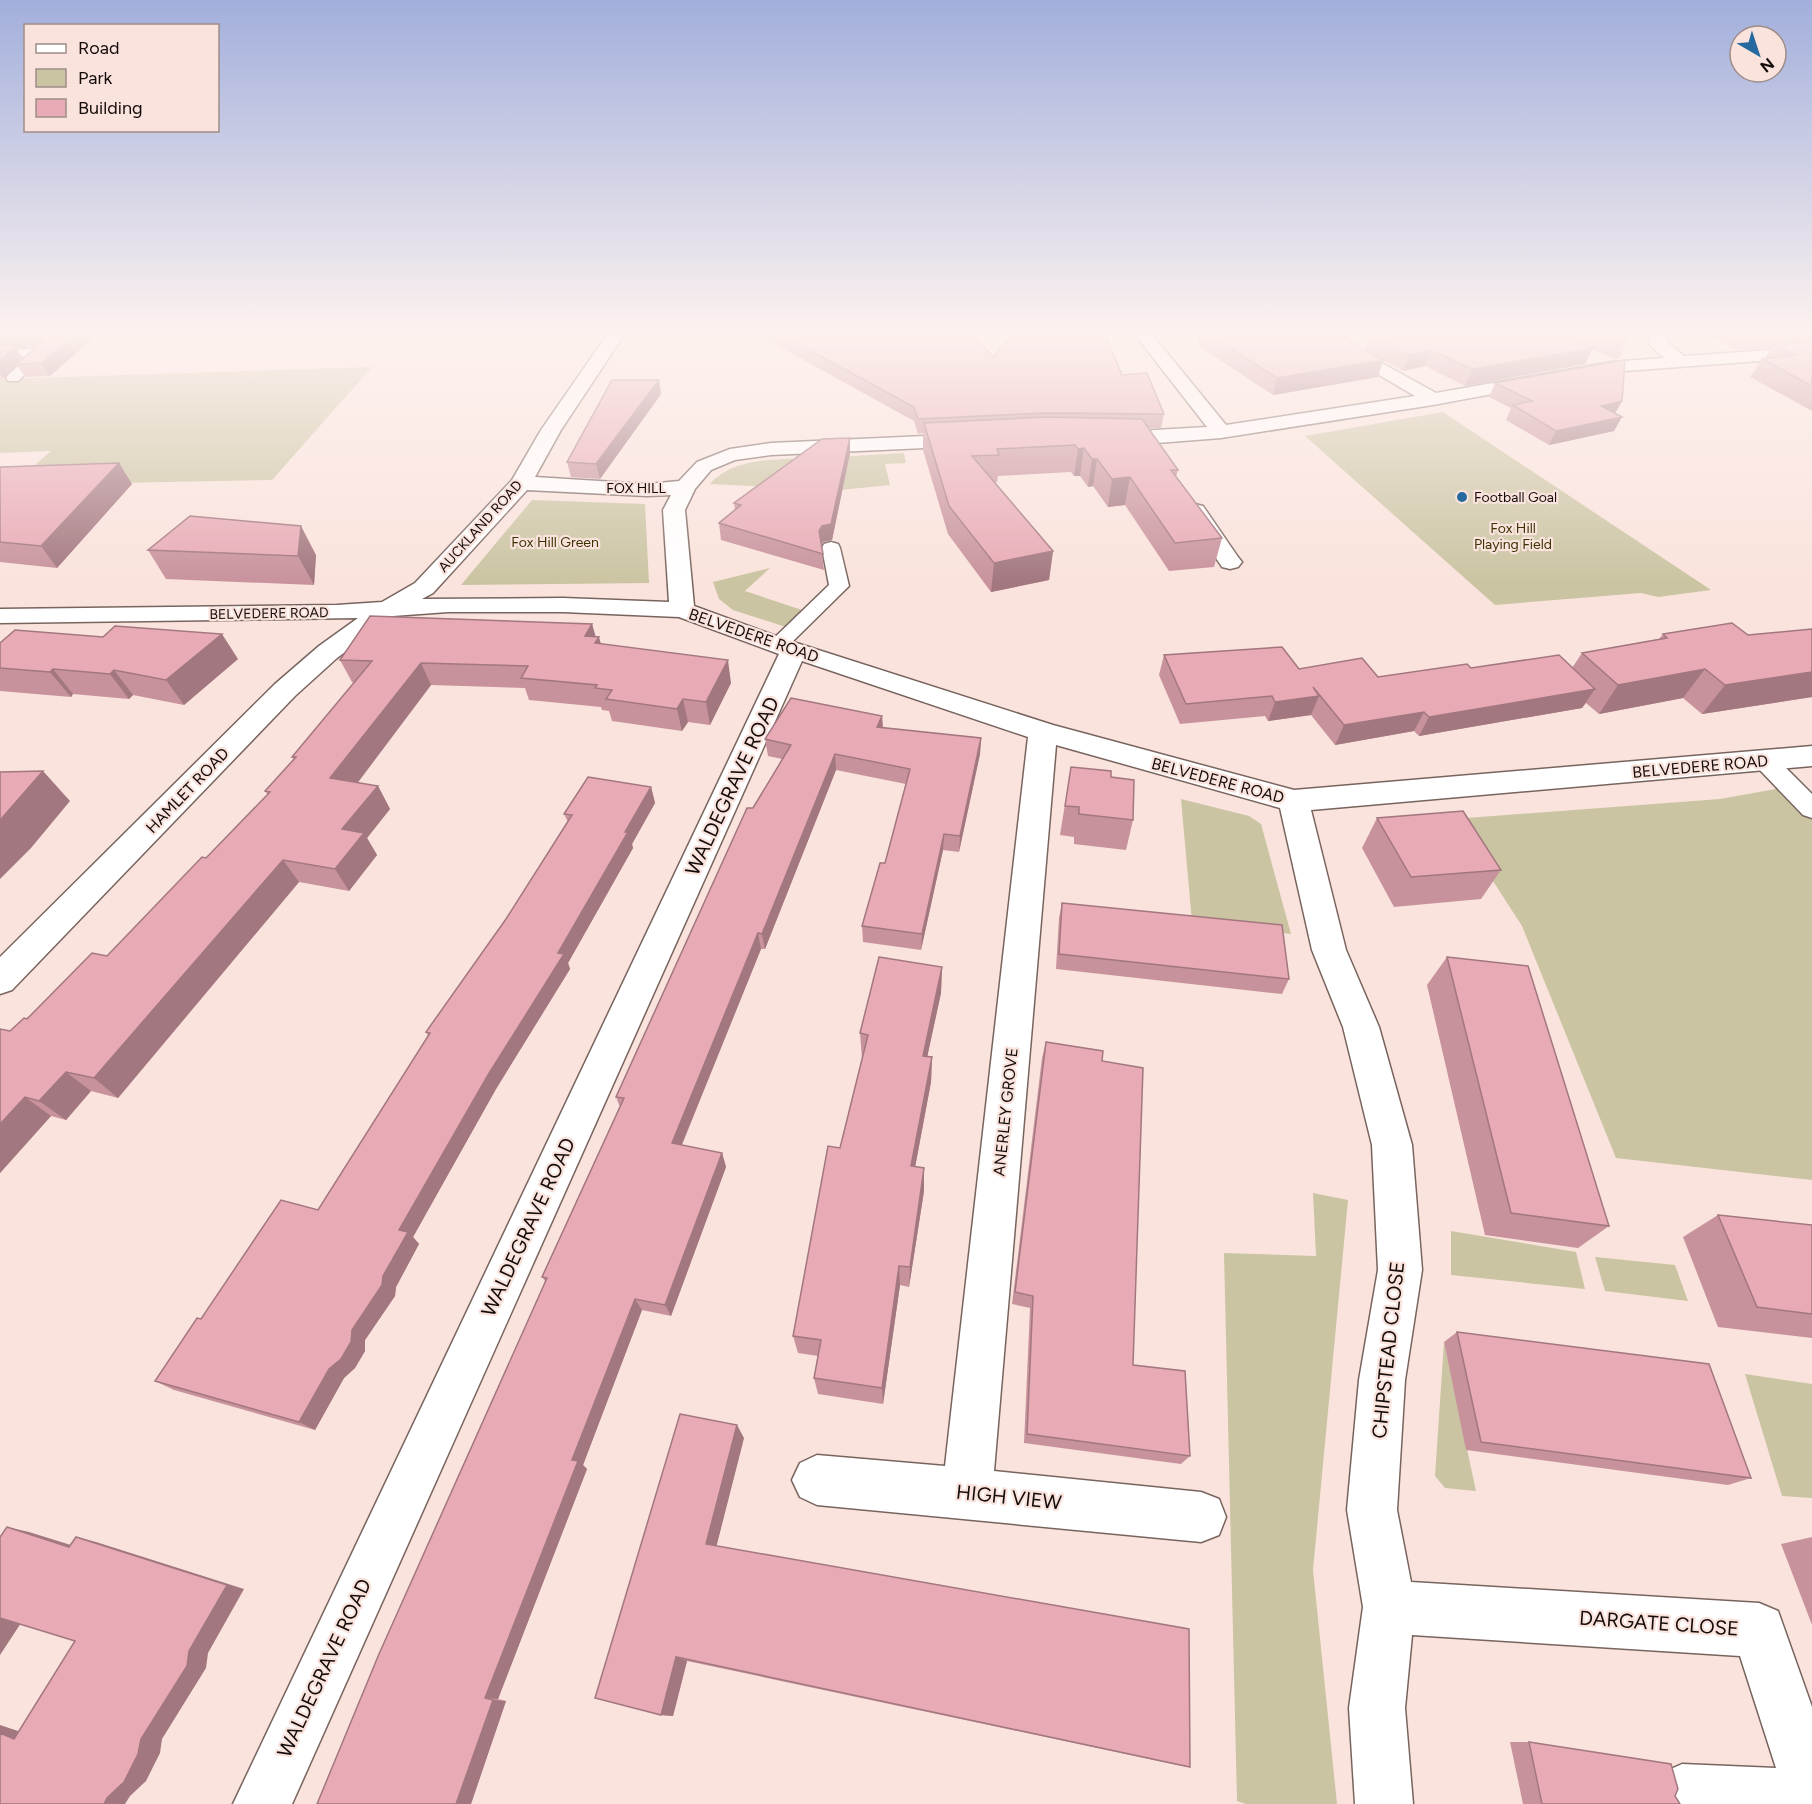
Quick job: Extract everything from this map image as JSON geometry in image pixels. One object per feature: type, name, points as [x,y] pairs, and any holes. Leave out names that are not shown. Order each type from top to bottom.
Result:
[{"type":"street","name":"AUCKLAND ROAD","points":[[384,611],[424,588],[521,483],[560,416]]},
{"type":"street","points":[[1208,416],[1221,432]]},
{"type":"street","points":[[1088,437],[1144,438],[1221,432],[1323,416]]},
{"type":"street","points":[[1144,438],[1158,457]]},
{"type":"street","name":"FOX HILL","points":[[521,483],[647,490],[685,487],[704,466],[741,454],[771,449],[987,439]]},
{"type":"street","name":"BELVEDERE ROAD","points":[[682,610],[674,510],[685,487]]},
{"type":"street","points":[[1184,495],[1230,562]]},
{"type":"street","name":"BELVEDERE ROAD","points":[[0,616],[384,611],[448,605],[540,605],[682,610],[1043,732],[1294,801],[1812,756]]},
{"type":"street","name":"HAMLET ROAD","points":[[0,980],[285,690],[328,652],[384,611]]},
{"type":"street","name":"WALDEGRAVE ROAD","points":[[262,1804],[786,647]]},
{"type":"street","name":"ANERLEY GROVE","points":[[967,1493],[1043,732]]},
{"type":"street","name":"CHIPSTEAD CLOSE","points":[[1294,801],[1329,950],[1361,1027],[1392,1144],[1400,1270],[1382,1380],[1372,1510],[1389,1607],[1377,1708],[1384,1804]]},
{"type":"street","name":"HIGH VIEW","points":[[817,1480],[1201,1517]]},
{"type":"street","name":"DARGATE CLOSE","points":[[1389,1607],[1759,1629],[1812,1791]]},
{"type":"street","points":[[1682,1792],[1812,1798]]},
{"type":"lane","points":[[786,647],[839,586],[831,548]]},
{"type":"lane","points":[[1765,761],[1812,809]]},
{"type":"green space","points":[[0,416],[328,416],[272,480],[12,485],[51,451],[0,453]]},
{"type":"green space","name":"Fox Hill Playing Field","points":[[1419,416],[1449,416],[1711,590],[1658,597],[1641,593],[1495,605],[1305,436]]},
{"type":"green space","points":[[904,453],[906,463],[885,464],[890,485],[840,490],[710,484],[732,468],[746,464],[775,459],[818,458],[843,485],[846,473],[821,458]]},
{"type":"green space","name":"Fox Hill Green","points":[[532,500],[645,504],[649,583],[461,585]]},
{"type":"green space","points":[[770,568],[745,591],[808,612],[792,629],[733,610],[719,599],[713,582]]},
{"type":"green space","points":[[1782,788],[1812,820],[1812,1180],[1616,1158],[1522,926],[1453,819],[1720,799]]},
{"type":"green space","points":[[1181,799],[1249,816],[1261,824],[1291,934],[1192,922]]},
{"type":"green space","points":[[1313,1193],[1348,1200],[1313,1570],[1337,1804],[1246,1804],[1237,1801],[1224,1253],[1316,1256]]},
{"type":"green space","points":[[1451,1231],[1576,1252],[1585,1289],[1451,1275]]},
{"type":"green space","points":[[1595,1257],[1675,1265],[1688,1301],[1605,1291]]},
{"type":"green space","points":[[1444,1342],[1476,1491],[1445,1488],[1435,1476]]},
{"type":"green space","points":[[1745,1374],[1812,1384],[1812,1498],[1782,1496]]},
{"type":"building","points":[[592,416],[632,416],[596,464],[567,462]]},
{"type":"building","points":[[917,416],[977,416],[918,419]]},
{"type":"building","points":[[1532,416],[1622,417],[1556,431]]},
{"type":"building","points":[[1046,417],[1142,419],[1178,470],[1171,470],[1222,538],[1175,543],[1130,477],[1112,479],[1097,459],[1092,459],[1084,448],[1078,449],[1075,445],[997,449],[999,455],[972,456],[1053,551],[994,563],[949,506],[924,423]]},
{"type":"building","points":[[850,438],[831,524],[822,526],[819,531],[823,554],[719,523],[741,505],[734,503],[822,439]]},
{"type":"building","points":[[119,463],[41,546],[0,542],[0,467]]},
{"type":"building","points":[[190,516],[301,526],[298,556],[148,550]]},
{"type":"building","points":[[370,616],[592,624],[585,636],[599,637],[595,643],[728,660],[706,702],[683,699],[677,709],[606,699],[612,690],[595,688],[597,685],[521,678],[528,666],[421,663],[330,778],[378,786],[342,829],[364,833],[335,869],[283,860],[94,1078],[66,1072],[39,1101],[25,1097],[0,1124],[0,1029],[10,1031],[24,1018],[27,1019],[92,953],[107,956],[202,857],[206,858],[270,792],[265,791],[296,757],[292,757],[372,661],[340,660]]},
{"type":"building","points":[[1732,623],[1748,635],[1812,629],[1812,672],[1725,685],[1705,669],[1618,685],[1582,653],[1667,638],[1663,634]]},
{"type":"building","points":[[115,626],[222,634],[166,680],[114,670],[110,674],[53,669],[50,672],[0,668],[0,643],[15,630],[103,637]]},
{"type":"building","points":[[1282,647],[1299,669],[1362,658],[1378,677],[1467,664],[1471,668],[1559,655],[1595,689],[1429,717],[1424,712],[1344,725],[1313,687],[1319,696],[1275,702],[1272,696],[1186,704],[1164,655]]},
{"type":"building","points":[[791,698],[882,716],[877,727],[981,738],[960,836],[944,834],[922,934],[862,926],[880,863],[885,863],[910,769],[835,754],[762,934],[758,933],[672,1143],[722,1153],[665,1305],[635,1299],[572,1460],[578,1461],[485,1698],[493,1700],[456,1804],[317,1804],[379,1654],[547,1278],[542,1277],[624,1098],[616,1097],[747,808],[753,808],[791,745],[765,739]]},
{"type":"building","points":[[1071,767],[1111,771],[1111,777],[1134,780],[1133,820],[1079,814],[1079,807],[1065,806]]},
{"type":"building","points":[[43,771],[2,818],[0,820],[0,772]]},
{"type":"building","points":[[588,777],[651,787],[625,832],[628,832],[558,953],[564,954],[488,1075],[399,1230],[408,1232],[383,1276],[382,1285],[352,1330],[351,1342],[341,1359],[329,1369],[299,1422],[155,1381],[197,1318],[201,1319],[281,1200],[318,1210],[430,1033],[426,1032],[506,919],[572,815],[564,814]]},
{"type":"building","points":[[1463,811],[1501,870],[1411,877],[1377,818]]},
{"type":"building","points":[[1062,903],[1282,925],[1289,979],[1059,954]]},
{"type":"building","points":[[879,957],[942,967],[923,1056],[932,1057],[911,1166],[924,1168],[910,1267],[899,1266],[882,1388],[814,1378],[821,1340],[793,1336],[828,1146],[840,1148],[868,1035],[860,1033]]},
{"type":"building","points":[[1447,957],[1528,966],[1609,1226],[1511,1213]]},
{"type":"building","points":[[1046,1042],[1103,1051],[1102,1061],[1143,1068],[1133,1365],[1185,1371],[1190,1456],[1027,1434],[1033,1296],[1015,1292]]},
{"type":"building","points":[[1718,1215],[1812,1225],[1812,1314],[1757,1307]]},
{"type":"building","points":[[1457,1332],[1709,1364],[1751,1478],[1481,1442]]},
{"type":"building","points":[[680,1414],[737,1425],[706,1544],[1189,1629],[1190,1767],[676,1657],[661,1715],[595,1698]]},
{"type":"building","points":[[7,1527],[69,1547],[76,1537],[227,1585],[189,1651],[187,1666],[141,1739],[138,1754],[124,1782],[107,1798],[104,1804],[0,1804],[0,1733],[14,1739],[75,1641],[0,1618],[0,1537]]},
{"type":"building","points":[[1529,1742],[1671,1764],[1678,1789],[1675,1796],[1680,1804],[1542,1804]]},
{"type":"place","name":"Football Goal","points":[[1462,497]]}]
